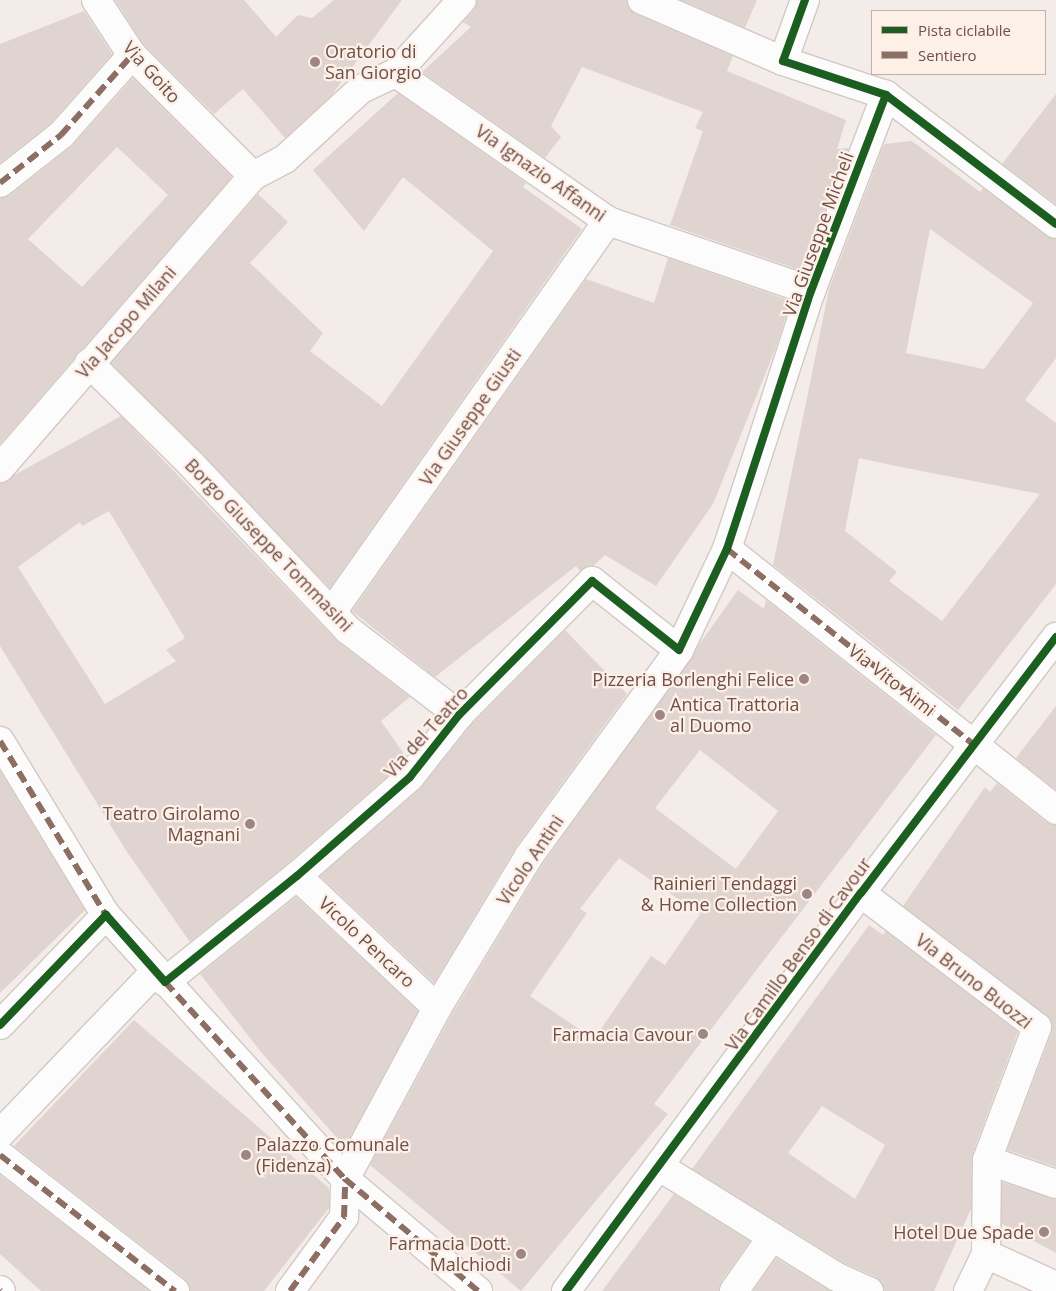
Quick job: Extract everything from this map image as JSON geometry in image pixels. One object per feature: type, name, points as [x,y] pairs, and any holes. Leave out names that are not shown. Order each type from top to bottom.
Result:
[{"type":"street","name":"Via Goito","points":[[96,0],[132,55],[253,176]]},
{"type":"street","points":[[253,176],[284,159],[361,89],[396,73],[462,0]]},
{"type":"street","points":[[642,0],[783,61],[886,95],[1056,224]]},
{"type":"street","points":[[783,61],[805,0]]},
{"type":"street","points":[[0,183],[61,135],[132,55]]},
{"type":"street","name":"Via Ignazio Affanni","points":[[396,73],[608,221],[811,291]]},
{"type":"street","name":"Via Giuseppe Micheli","points":[[727,549],[811,291],[886,95]]},
{"type":"street","name":"Via Jacopo Milani","points":[[0,468],[253,176]]},
{"type":"street","name":"Via Giuseppe Giusti","points":[[332,612],[608,221]]},
{"type":"street","name":"Borgo Giuseppe Tommasini","points":[[89,363],[192,465],[348,630],[459,715]]},
{"type":"street","name":"Vicolo Antini","points":[[345,1179],[437,1008],[530,856],[679,650],[727,549]]},
{"type":"street","name":"Via Vito Aimi","points":[[727,549],[1056,810]]},
{"type":"street","name":"Via del Teatro","points":[[0,1134],[160,976],[297,876],[410,777],[459,715],[592,581],[679,650]]},
{"type":"street","name":"Via Camillo Benso di Cavour","points":[[566,1291],[660,1167],[861,893],[1056,637]]},
{"type":"street","points":[[0,741],[106,915],[345,1179],[478,1291]]},
{"type":"street","name":"Vicolo Pencaro","points":[[297,876],[437,1008]]},
{"type":"street","name":"Via Bruno Buozzi","points":[[861,893],[1037,1028],[987,1160],[986,1254],[968,1291]]},
{"type":"street","points":[[0,1025],[106,915]]},
{"type":"street","points":[[0,1155],[175,1291]]},
{"type":"street","points":[[987,1160],[1056,1184]]},
{"type":"street","points":[[660,1167],[837,1277],[869,1291]]},
{"type":"street","points":[[290,1291],[344,1217],[345,1179]]},
{"type":"street","points":[[734,1291],[772,1236]]},
{"type":"street","points":[[986,1254],[1056,1286]]},
{"type":"building","points":[[115,0],[244,0],[276,37],[298,15],[312,18],[334,0],[402,0],[331,96],[285,138],[243,89],[214,114],[144,45]]},
{"type":"building","points":[[477,0],[627,0],[629,9],[636,14],[733,56],[727,71],[846,120],[837,149],[849,148],[802,271],[670,225],[703,131],[695,128],[703,112],[582,67],[551,126],[561,137],[545,158],[422,72],[471,27],[463,22],[474,10]]},
{"type":"building","points":[[681,0],[757,0],[745,28]]},
{"type":"building","points":[[84,11],[112,54],[50,124],[0,163],[0,44]]},
{"type":"building","points":[[133,78],[232,177],[0,444],[0,198],[10,195],[71,147]],"holes":[[[117,147],[168,195],[82,287],[28,239]]]},
{"type":"building","points":[[398,93],[526,183],[523,187],[582,229],[330,588],[111,363],[258,194],[288,222],[250,263],[323,333],[310,351],[382,406],[493,251],[403,177],[364,231],[313,170]]},
{"type":"building","points":[[1056,94],[1056,204],[1002,164]]},
{"type":"building","points":[[912,141],[980,192],[983,188],[1047,236],[1056,239],[1056,358],[1025,400],[1056,423],[1056,584],[958,710],[773,565],[829,289],[884,144]],"holes":[[[930,229],[1033,303],[984,369],[906,353]],[[859,458],[901,467],[1040,494],[942,621],[889,581],[897,572],[845,531]]]},
{"type":"building","points":[[668,258],[791,301],[775,350],[713,504],[656,586],[605,555],[593,566],[580,571],[576,566],[435,677],[352,611],[586,279],[654,303]]},
{"type":"building","points":[[121,416],[337,641],[410,697],[381,721],[406,757],[399,766],[287,864],[190,942],[127,852],[0,646],[0,483]],"holes":[[[109,511],[185,638],[166,650],[176,661],[105,704],[18,567],[80,522],[82,526]]]},
{"type":"building","points":[[738,590],[764,609],[766,600],[936,735],[654,1104],[668,1114],[521,1291],[370,1165],[451,1016],[542,865]],"holes":[[[700,750],[778,811],[736,869],[655,808]],[[619,858],[700,914],[665,965],[651,956],[594,1039],[530,996],[587,913],[580,909]]]},
{"type":"building","points":[[565,630],[627,694],[516,847],[434,983],[320,876],[420,789],[471,725]]},
{"type":"building","points":[[1056,706],[1056,790],[1016,758]]},
{"type":"building","points":[[0,771],[85,910],[0,993]]},
{"type":"building","points":[[997,783],[1046,822],[1056,825],[1056,1167],[1007,1150],[1052,1032],[1052,1022],[1046,1015],[903,906],[985,787],[990,792]]},
{"type":"building","points":[[296,897],[418,1011],[345,1147],[261,1052],[200,974]]},
{"type":"building","points":[[869,925],[883,935],[886,931],[1018,1032],[972,1155],[971,1209],[934,1291],[884,1291],[876,1277],[844,1263],[692,1169]],"holes":[[[822,1106],[885,1145],[855,1199],[788,1153]]]},
{"type":"building","name":"Palazzo Comunale (Fidenza)","points":[[134,1020],[329,1188],[329,1208],[264,1291],[190,1291],[185,1279],[14,1146]]},
{"type":"building","points":[[0,1175],[150,1291],[41,1291],[0,1254]]},
{"type":"building","points":[[1002,1182],[1056,1199],[1056,1253],[1002,1224]]},
{"type":"building","points":[[674,1194],[750,1241],[721,1282],[719,1291],[602,1291]]},
{"type":"building","points":[[776,1258],[829,1290],[830,1291],[753,1291]]},
{"type":"marked path","points":[[0,183],[61,135],[132,55]]},
{"type":"marked path","points":[[727,549],[973,744]]},
{"type":"marked path","points":[[0,741],[106,915]]},
{"type":"marked path","points":[[165,982],[345,1179],[478,1291]]},
{"type":"marked path","points":[[0,1155],[175,1291]]},
{"type":"marked path","points":[[290,1291],[344,1217],[345,1179]]},
{"type":"cycle path","points":[[805,0],[783,61],[886,95],[1056,224]]},
{"type":"cycle path","points":[[0,1025],[106,915],[165,982],[297,876],[410,777],[459,715],[592,581],[679,650],[727,549],[811,291],[886,95]]},
{"type":"cycle path","points":[[566,1291],[861,893],[1056,637]]},
{"type":"place","name":"Oratorio di San Giorgio","points":[[315,62]]},
{"type":"place","name":"Pizzeria Borlenghi Felice","points":[[804,679]]},
{"type":"place","name":"Antica Trattoria al Duomo","points":[[660,715]]},
{"type":"place","name":"Teatro Girolamo Magnani","points":[[250,824]]},
{"type":"place","name":"Rainieri Tendaggi & Home Collection","points":[[807,894]]},
{"type":"place","name":"Farmacia Cavour","points":[[703,1034]]},
{"type":"place","name":"Palazzo Comunale (Fidenza)","points":[[246,1155]]},
{"type":"place","name":"Hotel Due Spade","points":[[1044,1232]]},
{"type":"place","name":"Farmacia Dott. Malchiodi","points":[[521,1254]]}]
